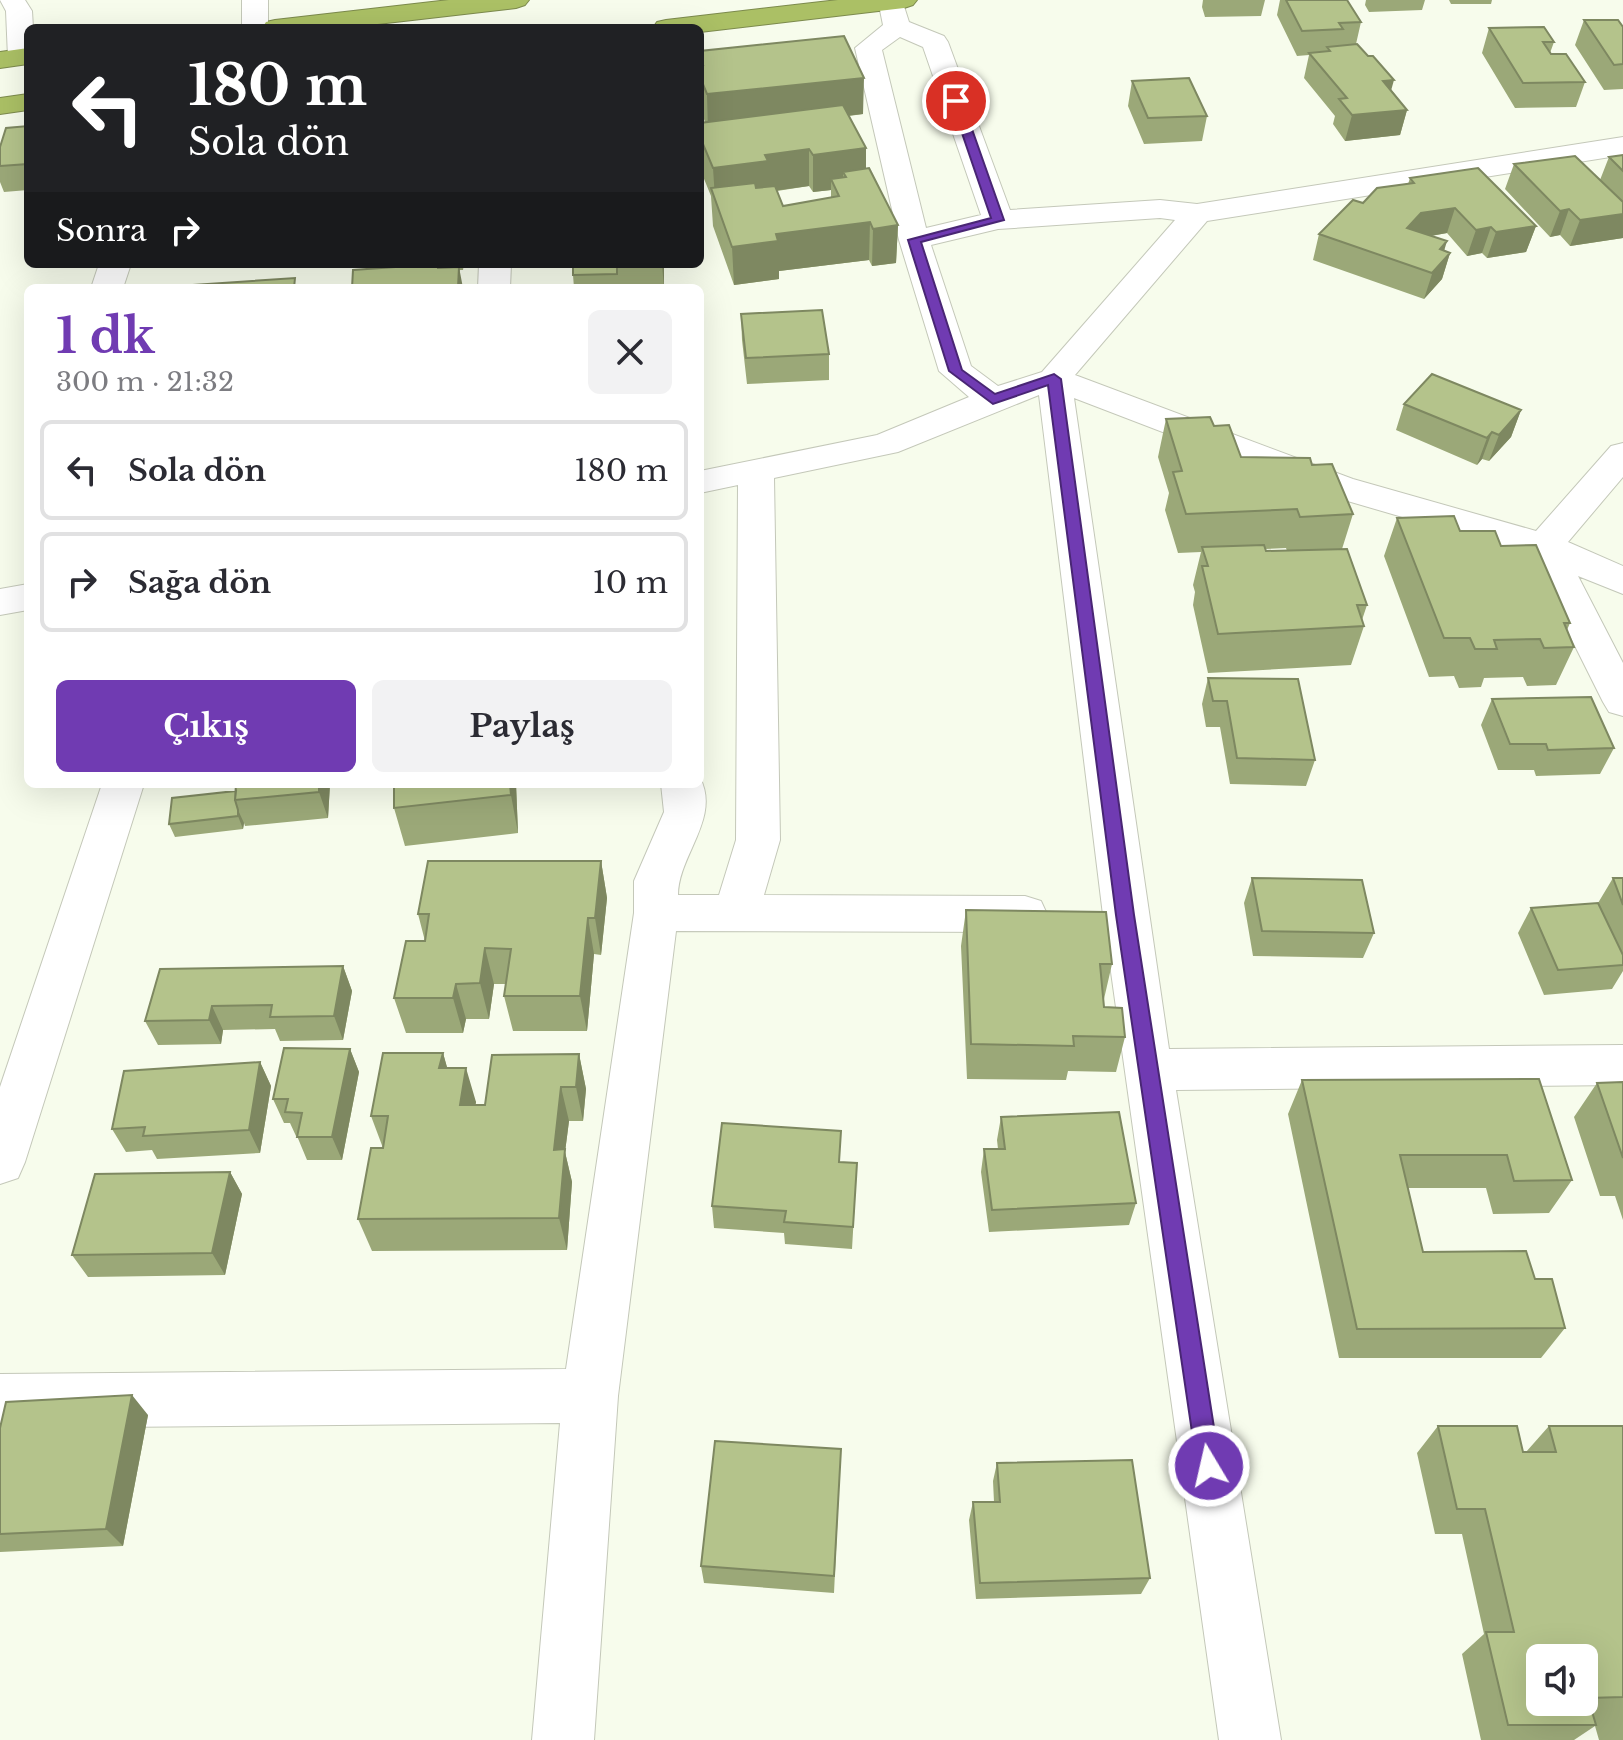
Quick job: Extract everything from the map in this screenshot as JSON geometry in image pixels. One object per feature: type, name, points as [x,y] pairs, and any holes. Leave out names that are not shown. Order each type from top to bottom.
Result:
[{"type":"highway","points":[[309,24],[516,0]]},
{"type":"highway","points":[[704,25],[897,9]]},
{"type":"highway","points":[[0,106],[24,103]]},
{"type":"street","points":[[12,0],[19,11],[16,58]]},
{"type":"street","points":[[255,0],[255,24]]},
{"type":"street","points":[[993,399],[956,371],[914,240],[868,48],[897,9],[935,42],[998,220]]},
{"type":"street","points":[[914,240],[998,220],[1160,209],[1197,213],[1623,146]]},
{"type":"street","points":[[704,481],[886,444],[993,399],[1054,379],[1197,213]]},
{"type":"street","points":[[1054,379],[1212,436],[1340,487],[1544,546],[1623,581]]},
{"type":"street","points":[[1054,379],[1125,915],[1250,1740]]},
{"type":"street","points":[[1544,546],[1623,454]]},
{"type":"street","points":[[736,913],[758,840],[756,471]]},
{"type":"street","points":[[1544,546],[1623,702]]},
{"type":"street","points":[[0,1162],[122,788]]},
{"type":"street","points":[[563,1740],[590,1396],[656,913],[656,881],[685,812],[682,788]]},
{"type":"street","points":[[656,913],[1125,915]]},
{"type":"street","points":[[1148,1070],[1623,1065]]},
{"type":"street","points":[[0,1401],[590,1396]]},
{"type":"building","points":[[1286,0],[1347,0],[1361,22],[1339,23],[1343,29],[1302,31]]},
{"type":"building","points":[[1584,20],[1618,20],[1623,27],[1623,64],[1614,65]]},
{"type":"building","points":[[1544,27],[1554,42],[1543,42],[1551,54],[1566,54],[1585,82],[1523,83],[1489,28]]},
{"type":"building","points":[[844,36],[864,78],[707,94],[704,87],[704,51]]},
{"type":"building","points":[[1357,44],[1368,56],[1373,56],[1394,80],[1383,81],[1407,110],[1352,115],[1339,99],[1347,98],[1309,53],[1330,51],[1327,47]]},
{"type":"building","points":[[1189,78],[1207,116],[1148,118],[1132,81]]},
{"type":"building","points":[[843,105],[866,148],[813,155],[809,149],[765,155],[768,161],[713,168],[704,147],[704,122]]},
{"type":"building","points":[[24,126],[24,164],[0,166],[0,147],[6,128]]},
{"type":"building","points":[[1623,155],[1623,171],[1609,157]]},
{"type":"building","points":[[1575,156],[1623,202],[1623,214],[1580,220],[1569,209],[1560,211],[1514,164]]},
{"type":"building","points":[[869,168],[898,225],[873,229],[870,222],[776,234],[778,241],[732,247],[711,188],[755,183],[756,188],[775,186],[783,206],[839,196],[831,179],[846,177],[843,172]]},
{"type":"building","points":[[1478,168],[1536,226],[1496,232],[1491,227],[1476,230],[1455,208],[1421,213],[1407,228],[1447,241],[1440,249],[1450,253],[1432,273],[1319,234],[1353,200],[1363,203],[1377,188],[1414,183],[1410,178]]},
{"type":"building","points":[[459,268],[458,284],[352,284],[353,270]]},
{"type":"building","points":[[573,268],[617,268],[617,274],[573,275]]},
{"type":"building","points":[[295,278],[294,284],[207,284]]},
{"type":"building","points":[[822,310],[829,354],[746,358],[741,314]]},
{"type":"building","points":[[1432,374],[1521,410],[1499,435],[1492,432],[1487,438],[1404,404]]},
{"type":"building","points":[[1210,417],[1214,426],[1229,425],[1241,457],[1310,458],[1312,465],[1332,464],[1353,514],[1300,517],[1297,509],[1186,514],[1173,472],[1182,471],[1166,419]]},
{"type":"building","points":[[1454,516],[1460,531],[1495,531],[1501,546],[1536,545],[1570,623],[1564,623],[1574,647],[1544,648],[1540,639],[1494,640],[1497,649],[1475,649],[1470,638],[1444,638],[1397,518]]},
{"type":"building","points":[[1264,545],[1266,551],[1347,549],[1367,605],[1357,605],[1364,626],[1218,634],[1202,566],[1208,566],[1202,547]]},
{"type":"building","points":[[1208,678],[1298,679],[1315,760],[1237,758],[1227,701],[1213,701]]},
{"type":"building","points":[[1591,697],[1614,748],[1548,750],[1546,744],[1510,744],[1492,699]]},
{"type":"building","points":[[236,788],[319,788],[319,792],[235,800]]},
{"type":"building","points":[[394,788],[510,788],[511,795],[394,808]]},
{"type":"building","points":[[236,791],[238,816],[169,824],[172,798]]},
{"type":"building","points":[[428,861],[601,861],[595,918],[588,918],[580,996],[504,996],[511,949],[485,948],[480,983],[456,984],[453,998],[394,998],[406,941],[425,941],[429,914],[418,914]]},
{"type":"building","points":[[1252,878],[1362,880],[1374,933],[1262,931]]},
{"type":"building","points":[[1613,878],[1623,878],[1623,905]]},
{"type":"building","points":[[1598,903],[1623,955],[1623,965],[1558,970],[1531,908]]},
{"type":"building","points":[[966,910],[1106,912],[1112,964],[1100,964],[1104,1007],[1122,1008],[1125,1037],[1073,1036],[1074,1046],[971,1044]]},
{"type":"building","points":[[343,966],[334,1016],[270,1017],[272,1005],[212,1006],[209,1020],[145,1021],[160,969]]},
{"type":"building","points":[[284,1048],[350,1049],[332,1137],[297,1137],[302,1113],[285,1112],[288,1099],[273,1099]]},
{"type":"building","points":[[383,1053],[443,1053],[439,1068],[466,1068],[460,1105],[485,1105],[492,1055],[579,1054],[576,1087],[561,1087],[554,1150],[565,1149],[559,1218],[358,1219],[371,1148],[383,1148],[388,1116],[371,1116]]},
{"type":"building","points":[[260,1062],[249,1130],[143,1136],[145,1127],[112,1129],[124,1071]]},
{"type":"building","points":[[1539,1079],[1572,1180],[1514,1181],[1507,1155],[1400,1155],[1423,1252],[1526,1251],[1535,1279],[1552,1279],[1565,1328],[1357,1329],[1302,1080]]},
{"type":"building","points":[[1623,1082],[1623,1158],[1597,1083]]},
{"type":"building","points":[[1119,1112],[1136,1203],[992,1210],[984,1149],[1005,1149],[1001,1117]]},
{"type":"building","points":[[722,1123],[841,1131],[839,1162],[857,1163],[853,1227],[784,1222],[786,1211],[712,1206]]},
{"type":"building","points":[[230,1172],[212,1253],[72,1255],[95,1174]]},
{"type":"building","points":[[132,1395],[106,1529],[0,1534],[0,1428],[6,1402]]},
{"type":"building","points":[[1438,1426],[1517,1426],[1523,1452],[1556,1452],[1549,1426],[1623,1426],[1623,1697],[1598,1698],[1598,1644],[1526,1644],[1526,1716],[1593,1716],[1596,1725],[1508,1725],[1486,1632],[1514,1632],[1485,1509],[1457,1509]]},
{"type":"building","points":[[715,1441],[841,1449],[834,1576],[701,1566]]},
{"type":"building","points":[[1132,1460],[1150,1578],[980,1583],[973,1502],[1000,1502],[997,1463]]},
{"type":"route","points":[[956,101],[998,220],[914,240],[956,371],[993,399],[1054,379],[1125,915],[1209,1466]]}]
